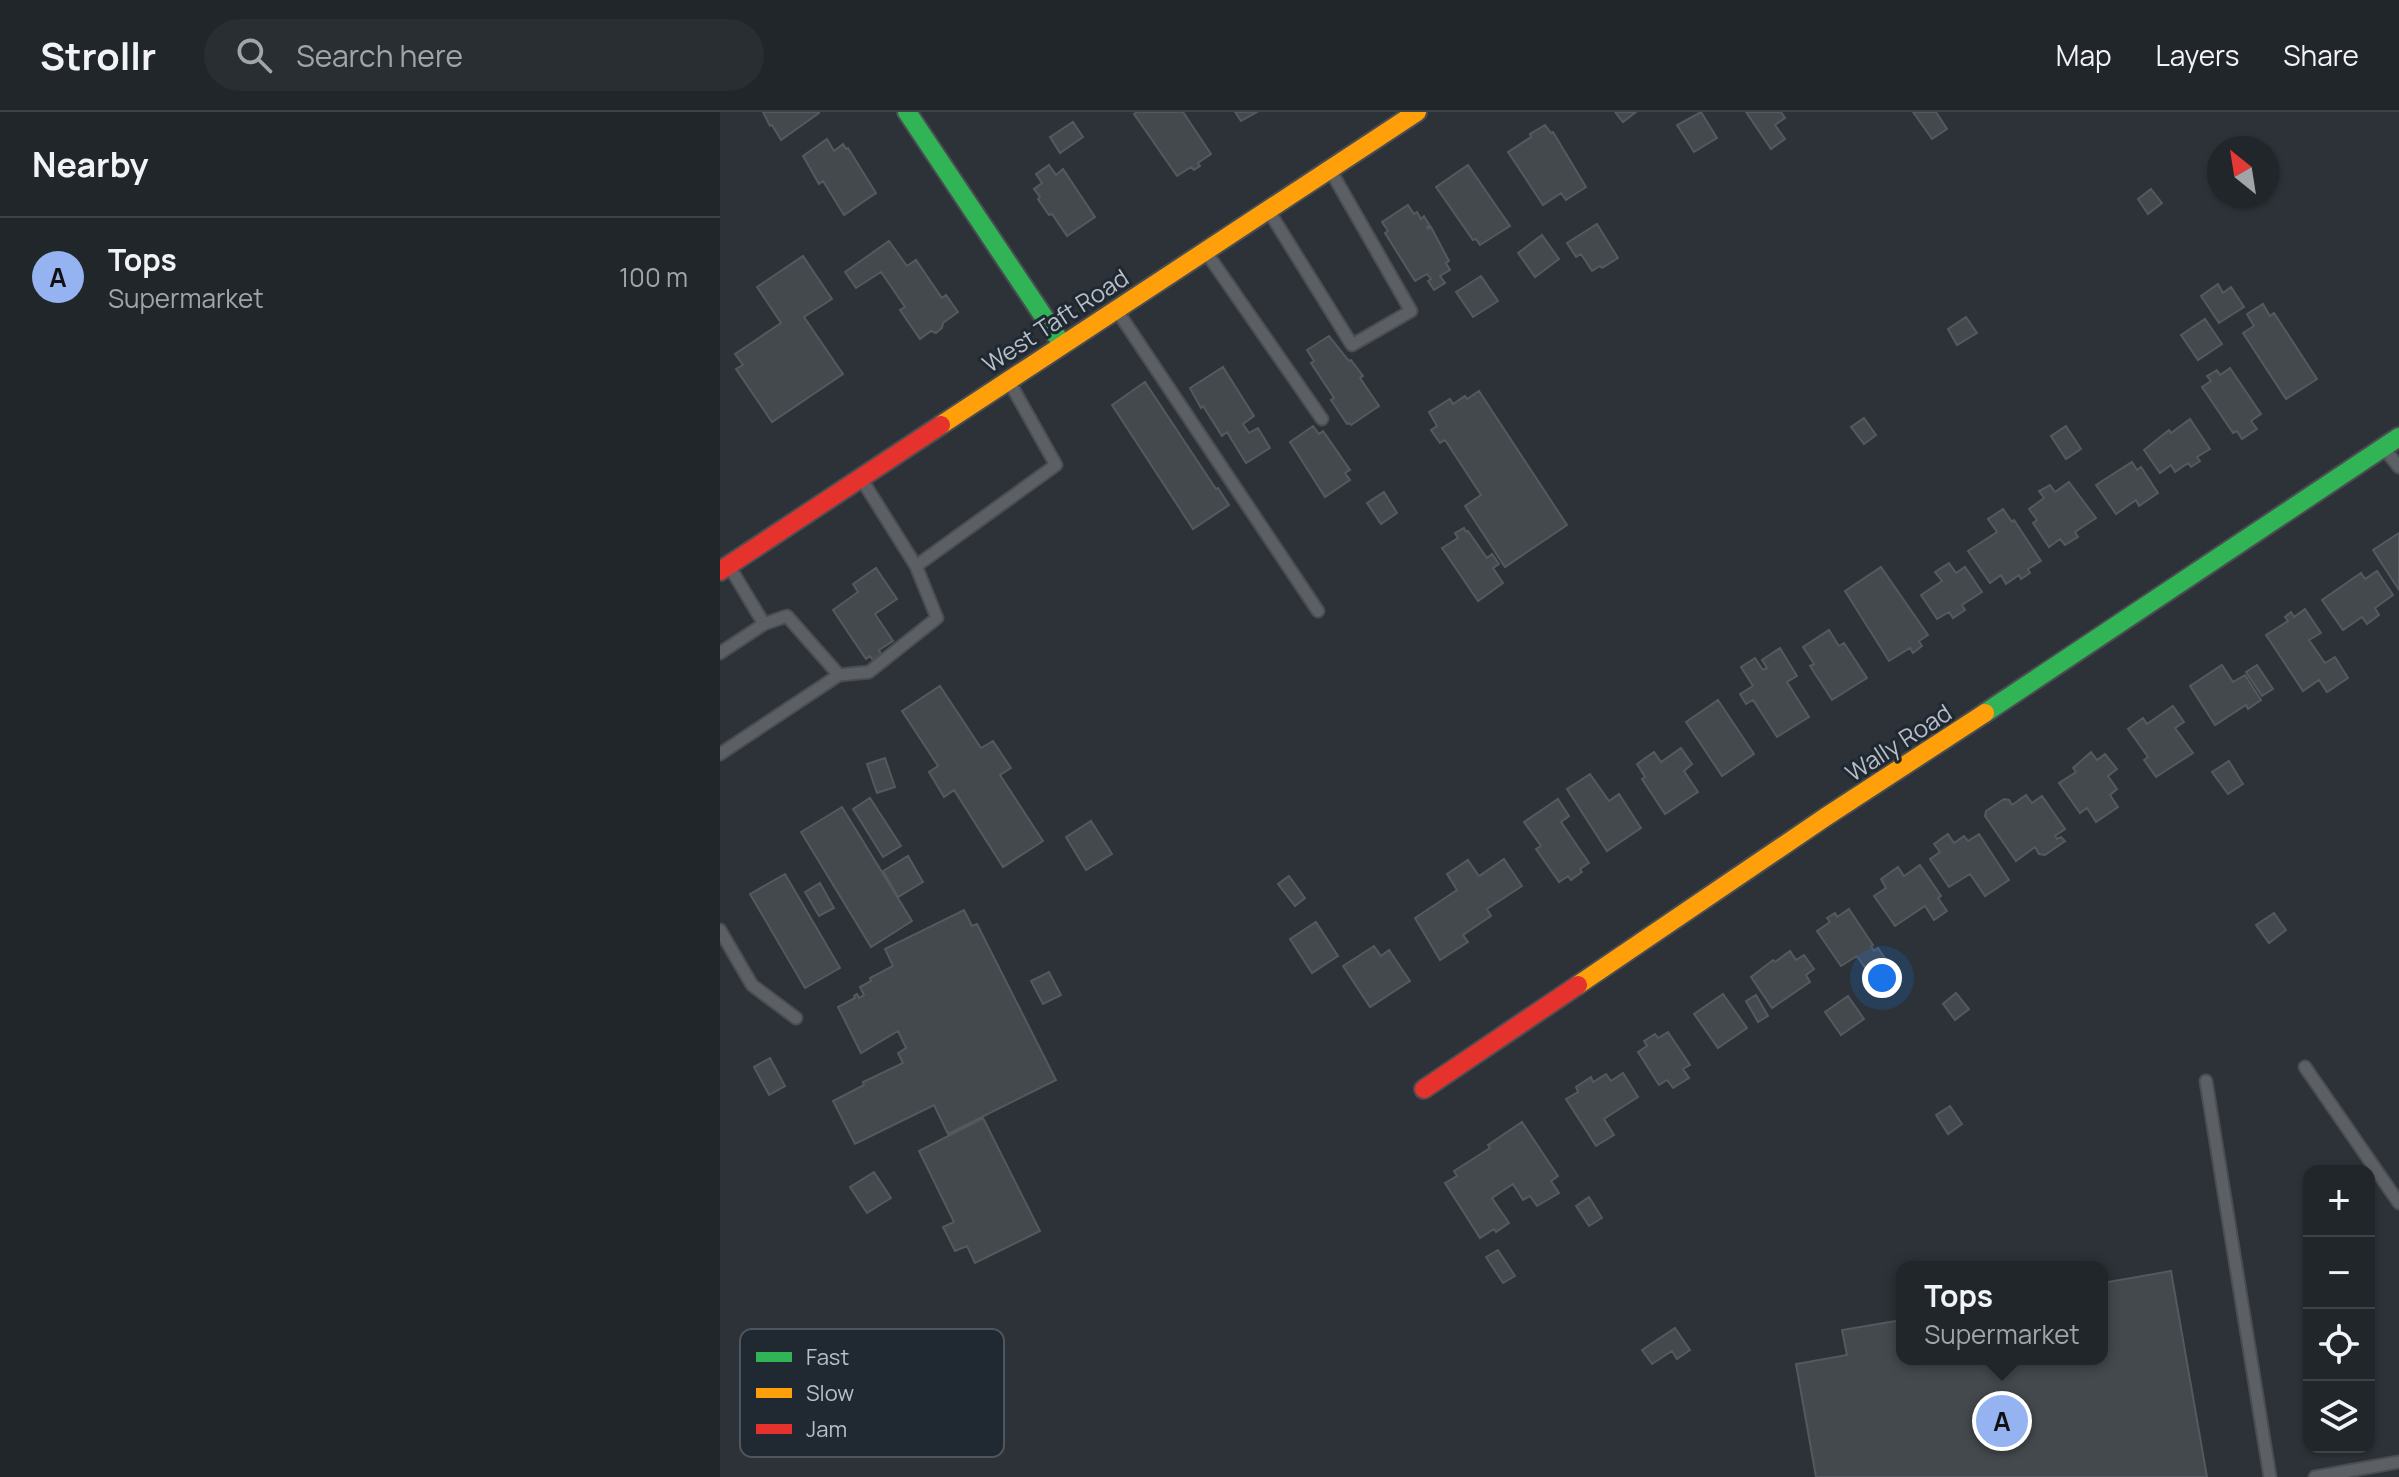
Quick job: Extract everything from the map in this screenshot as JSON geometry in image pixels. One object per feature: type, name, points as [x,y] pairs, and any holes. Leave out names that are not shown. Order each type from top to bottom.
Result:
[{"type":"street","points":[[907,112],[1062,344]]},
{"type":"street","name":"West Taft Road","points":[[724,568],[1329,169],[1394,118],[1417,112]]},
{"type":"street","name":"Wally Road","points":[[1424,1089],[1827,816],[2063,663],[2391,442]]},
{"type":"lane","points":[[1267,209],[1352,345],[1411,311],[1329,169]]},
{"type":"lane","points":[[1205,251],[1322,419]]},
{"type":"lane","points":[[1116,309],[1318,611]]},
{"type":"lane","points":[[916,566],[1056,465],[1008,379]]},
{"type":"lane","points":[[2391,442],[2399,467]]},
{"type":"lane","points":[[720,754],[839,675],[869,672],[937,618],[916,566],[860,478]]},
{"type":"lane","points":[[724,568],[764,624]]},
{"type":"lane","points":[[720,653],[764,624],[787,616],[839,675]]},
{"type":"lane","points":[[720,930],[752,985],[796,1018]]},
{"type":"lane","points":[[2305,1067],[2399,1203]]},
{"type":"lane","points":[[2206,1081],[2270,1477]]},
{"type":"lane","points":[[2315,1477],[2399,1462]]},
{"type":"building","points":[[763,112],[819,112],[819,113],[781,140]]},
{"type":"building","points":[[1183,112],[1211,154],[1194,170],[1191,167],[1177,176],[1134,114]]},
{"type":"building","points":[[1235,112],[1257,112],[1241,121]]},
{"type":"building","points":[[1615,112],[1636,112],[1623,122]]},
{"type":"building","points":[[1701,112],[1717,138],[1694,152],[1677,125]]},
{"type":"building","points":[[1746,112],[1781,112],[1785,118],[1775,125],[1785,139],[1771,149]]},
{"type":"building","points":[[1913,112],[1936,112],[1947,129],[1932,139]]},
{"type":"building","points":[[1073,122],[1083,137],[1060,153],[1050,137]]},
{"type":"building","points":[[1545,125],[1553,132],[1586,187],[1566,200],[1561,193],[1543,205],[1508,152]]},
{"type":"building","points":[[827,139],[834,151],[843,144],[848,148],[876,193],[844,215],[823,181],[819,184],[803,156]]},
{"type":"building","points":[[1049,165],[1056,175],[1063,169],[1095,217],[1067,236],[1052,214],[1049,215],[1034,189],[1042,183],[1036,174]]},
{"type":"building","points":[[1468,165],[1510,226],[1480,245],[1476,239],[1473,240],[1436,187]]},
{"type":"building","points":[[2151,189],[2162,203],[2148,214],[2138,199]]},
{"type":"building","points":[[1408,205],[1421,219],[1424,216],[1430,226],[1428,229],[1431,227],[1449,261],[1446,263],[1450,270],[1440,276],[1445,283],[1434,290],[1427,274],[1415,281],[1385,233],[1388,231],[1382,222]]},
{"type":"building","points":[[1597,224],[1618,258],[1592,271],[1581,254],[1576,257],[1567,243]]},
{"type":"building","points":[[1542,235],[1559,259],[1535,277],[1518,253]]},
{"type":"building","points":[[889,241],[907,266],[916,260],[942,298],[946,295],[958,312],[943,323],[936,333],[931,331],[920,339],[900,310],[905,307],[881,272],[856,288],[845,272]]},
{"type":"building","points":[[803,256],[832,299],[804,317],[843,374],[772,422],[736,369],[743,365],[735,354],[781,323],[757,287]]},
{"type":"building","points":[[1481,276],[1498,301],[1473,317],[1456,292]]},
{"type":"building","points":[[2218,284],[2223,293],[2231,287],[2244,307],[2219,323],[2201,296]]},
{"type":"building","points":[[2263,304],[2270,316],[2274,313],[2317,379],[2286,399],[2243,333],[2254,326],[2247,314]]},
{"type":"building","points":[[1966,317],[1977,333],[1957,345],[1948,329]]},
{"type":"building","points":[[2205,319],[2222,344],[2198,360],[2181,335]]},
{"type":"building","points":[[1329,336],[1363,376],[1360,378],[1379,406],[1351,425],[1347,424],[1331,400],[1334,398],[1311,363],[1314,361],[1307,350]]},
{"type":"building","points":[[1223,367],[1254,416],[1243,424],[1249,433],[1258,428],[1270,448],[1246,463],[1227,432],[1222,436],[1190,388]]},
{"type":"building","points":[[2230,368],[2261,414],[2251,421],[2257,429],[2242,439],[2237,431],[2233,433],[2202,387],[2211,381],[2207,376],[2217,370],[2220,375]]},
{"type":"building","points":[[1145,382],[1229,505],[1193,529],[1112,405]]},
{"type":"building","points":[[1479,391],[1567,525],[1505,567],[1465,506],[1481,495],[1445,440],[1440,443],[1431,430],[1437,426],[1429,412],[1450,399],[1453,404]]},
{"type":"building","points":[[1864,418],[1876,435],[1864,444],[1851,427]]},
{"type":"building","points":[[2190,419],[2210,449],[2197,457],[2200,461],[2191,467],[2188,463],[2175,472],[2171,465],[2160,473],[2144,450],[2169,430],[2171,433]]},
{"type":"building","points":[[1313,426],[1319,434],[1323,431],[1350,470],[1345,473],[1350,480],[1325,497],[1290,442]]},
{"type":"building","points":[[2066,426],[2081,449],[2066,459],[2051,436]]},
{"type":"building","points":[[2132,462],[2137,470],[2141,467],[2158,493],[2139,506],[2136,500],[2116,514],[2096,485]]},
{"type":"building","points":[[2069,482],[2096,518],[2075,532],[2078,537],[2065,545],[2060,539],[2049,547],[2033,523],[2037,520],[2029,509],[2044,498],[2039,491],[2050,485],[2055,492]]},
{"type":"building","points":[[1384,492],[1397,513],[1381,524],[1367,503]]},
{"type":"building","points":[[2003,509],[2041,561],[2028,569],[2030,573],[2021,579],[2019,575],[2006,584],[2001,575],[1990,583],[1968,551],[1997,532],[1988,519]]},
{"type":"building","points":[[1464,528],[1487,558],[1492,554],[1499,564],[1493,568],[1503,583],[1478,601],[1442,548],[1458,538],[1455,533]]},
{"type":"building","points":[[2399,533],[2399,590],[2373,550]]},
{"type":"building","points":[[1949,563],[1956,573],[1965,567],[1982,592],[1962,605],[1965,610],[1953,618],[1949,612],[1937,619],[1921,595],[1942,581],[1935,572]]},
{"type":"building","points":[[1881,567],[1928,635],[1919,641],[1922,646],[1913,653],[1910,648],[1889,661],[1845,591]]},
{"type":"building","points":[[876,568],[897,599],[875,614],[893,641],[879,650],[881,654],[873,660],[870,656],[866,659],[833,610],[858,592],[853,584]]},
{"type":"building","points":[[2377,571],[2393,595],[2375,608],[2379,615],[2367,624],[2362,617],[2343,630],[2322,600],[2361,573],[2365,579]]},
{"type":"building","points":[[2305,609],[2321,633],[2309,640],[2325,663],[2335,657],[2348,678],[2327,692],[2319,680],[2303,691],[2266,635],[2288,621],[2285,617],[2291,612],[2294,617]]},
{"type":"building","points":[[1829,630],[1839,646],[1844,643],[1867,678],[1832,700],[1810,666],[1814,664],[1803,647]]},
{"type":"building","points":[[1780,648],[1797,676],[1787,682],[1809,717],[1777,737],[1753,700],[1746,704],[1740,694],[1753,686],[1741,667],[1755,658],[1763,670],[1767,668],[1762,660]]},
{"type":"building","points":[[2222,665],[2233,682],[2245,675],[2261,700],[2248,709],[2246,705],[2215,725],[2190,686]]},
{"type":"building","points":[[2257,665],[2273,689],[2262,696],[2246,672]]},
{"type":"building","points":[[940,686],[981,748],[993,741],[1011,768],[1000,775],[1043,841],[1003,867],[954,790],[944,797],[929,772],[938,766],[902,711]]},
{"type":"building","points":[[1718,700],[1754,754],[1722,776],[1686,722]]},
{"type":"building","points":[[2173,706],[2184,722],[2175,728],[2193,753],[2156,777],[2144,760],[2148,757],[2128,729],[2143,718],[2147,724]]},
{"type":"building","points":[[1681,748],[1692,764],[1684,771],[1698,792],[1665,814],[1642,779],[1645,777],[1637,764],[1654,752],[1661,762]]},
{"type":"building","points":[[2091,752],[2097,760],[2105,754],[2117,769],[2108,776],[2117,789],[2110,795],[2118,807],[2096,822],[2087,808],[2080,813],[2059,783],[2076,772],[2073,768]]},
{"type":"building","points":[[885,758],[895,787],[877,793],[867,764]]},
{"type":"building","points":[[2229,761],[2243,784],[2228,794],[2212,772]]},
{"type":"building","points":[[1590,774],[1609,801],[1619,794],[1641,828],[1607,851],[1567,789]]},
{"type":"building","points":[[2026,795],[2032,803],[2042,796],[2065,829],[2055,836],[2065,841],[2045,855],[2039,854],[2035,847],[2016,861],[1985,816],[1986,811],[2004,799],[2012,805]]},
{"type":"building","points":[[870,798],[901,846],[883,857],[853,809]]},
{"type":"building","points":[[1558,799],[1569,816],[1561,822],[1589,863],[1571,880],[1568,876],[1559,882],[1536,849],[1541,846],[1524,822]]},
{"type":"building","points":[[842,807],[912,921],[871,947],[801,832]]},
{"type":"building","points":[[1091,821],[1112,854],[1086,870],[1066,837]]},
{"type":"building","points":[[1948,834],[1954,843],[1964,836],[1968,841],[1979,834],[2009,880],[1985,896],[1970,874],[1949,887],[1930,859],[1940,852],[1934,844]]},
{"type":"building","points":[[908,856],[923,882],[898,897],[883,871]]},
{"type":"building","points":[[1504,859],[1522,886],[1487,909],[1491,916],[1463,935],[1468,942],[1440,960],[1415,918],[1457,890],[1447,874],[1468,860],[1479,876]]},
{"type":"building","points":[[1920,865],[1941,896],[1938,898],[1947,911],[1934,920],[1925,906],[1895,926],[1874,896],[1886,888],[1881,879],[1898,867],[1904,876]]},
{"type":"building","points":[[785,874],[840,968],[805,988],[750,894]]},
{"type":"building","points":[[1289,876],[1305,898],[1295,906],[1278,884]]},
{"type":"building","points":[[820,883],[834,908],[819,916],[805,892]]},
{"type":"building","points":[[1849,909],[1874,951],[1878,948],[1892,969],[1874,981],[1857,956],[1841,966],[1817,931],[1830,922],[1827,918],[1835,913],[1837,917]]},
{"type":"building","points":[[964,910],[972,926],[977,924],[1056,1080],[948,1134],[934,1105],[855,1144],[833,1101],[903,1063],[898,1053],[906,1048],[898,1031],[861,1053],[838,1007],[857,994],[859,998],[864,995],[860,987],[893,966],[885,949]]},
{"type":"building","points":[[2274,913],[2286,930],[2269,943],[2256,925]]},
{"type":"building","points":[[1316,922],[1338,956],[1312,973],[1290,939]]},
{"type":"building","points":[[1374,946],[1381,956],[1389,950],[1410,981],[1370,1007],[1343,966]]},
{"type":"building","points":[[1790,951],[1796,960],[1804,955],[1814,969],[1806,975],[1810,982],[1772,1008],[1751,977]]},
{"type":"building","points":[[1049,972],[1061,995],[1043,1004],[1031,981]]},
{"type":"building","points":[[1956,993],[1969,1009],[1955,1020],[1943,1004]]},
{"type":"building","points":[[1723,994],[1747,1028],[1718,1048],[1694,1014]]},
{"type":"building","points":[[1756,995],[1768,1016],[1758,1022],[1746,1001]]},
{"type":"building","points":[[1848,996],[1864,1019],[1841,1035],[1825,1012]]},
{"type":"building","points":[[1668,1032],[1690,1065],[1683,1069],[1689,1078],[1673,1088],[1667,1080],[1659,1085],[1638,1052],[1647,1046],[1644,1041],[1655,1034],[1658,1038]]},
{"type":"building","points":[[770,1058],[785,1086],[769,1095],[754,1067]]},
{"type":"building","points":[[1623,1073],[1638,1097],[1604,1119],[1614,1135],[1596,1146],[1566,1099],[1578,1092],[1576,1087],[1591,1077],[1593,1082],[1606,1074],[1611,1081]]},
{"type":"building","points":[[1950,1106],[1962,1124],[1948,1134],[1936,1115]]},
{"type":"building","points":[[983,1118],[1040,1231],[975,1263],[967,1246],[955,1251],[943,1227],[954,1222],[919,1151]]},
{"type":"building","points":[[1522,1122],[1558,1176],[1551,1181],[1559,1193],[1537,1206],[1530,1196],[1523,1200],[1513,1184],[1492,1198],[1509,1223],[1480,1238],[1445,1183],[1457,1176],[1454,1171]]},
{"type":"building","points":[[874,1172],[891,1198],[867,1213],[850,1187]]},
{"type":"building","points":[[1589,1197],[1602,1218],[1589,1226],[1576,1206]]},
{"type":"building","points":[[1498,1250],[1515,1276],[1503,1283],[1486,1257]]},
{"type":"building","points":[[2171,1271],[2207,1477],[1816,1477],[1796,1364],[1847,1355],[1842,1330],[1896,1321],[1896,1365],[2108,1365],[2108,1282]]},
{"type":"building","points":[[1675,1328],[1690,1350],[1677,1359],[1672,1351],[1652,1364],[1642,1350]]},
{"type":"traffic: fast","points":[[907,112],[1062,344]]},
{"type":"traffic: fast","points":[[1985,713],[2399,437]]},
{"type":"traffic: slow","points":[[941,425],[1417,112]]},
{"type":"traffic: slow","points":[[1578,985],[1985,713]]},
{"type":"traffic: jam","points":[[720,571],[941,425]]},
{"type":"traffic: jam","points":[[1424,1089],[1578,985]]},
{"type":"place","name":"Tops","points":[[2002,1421]]}]
